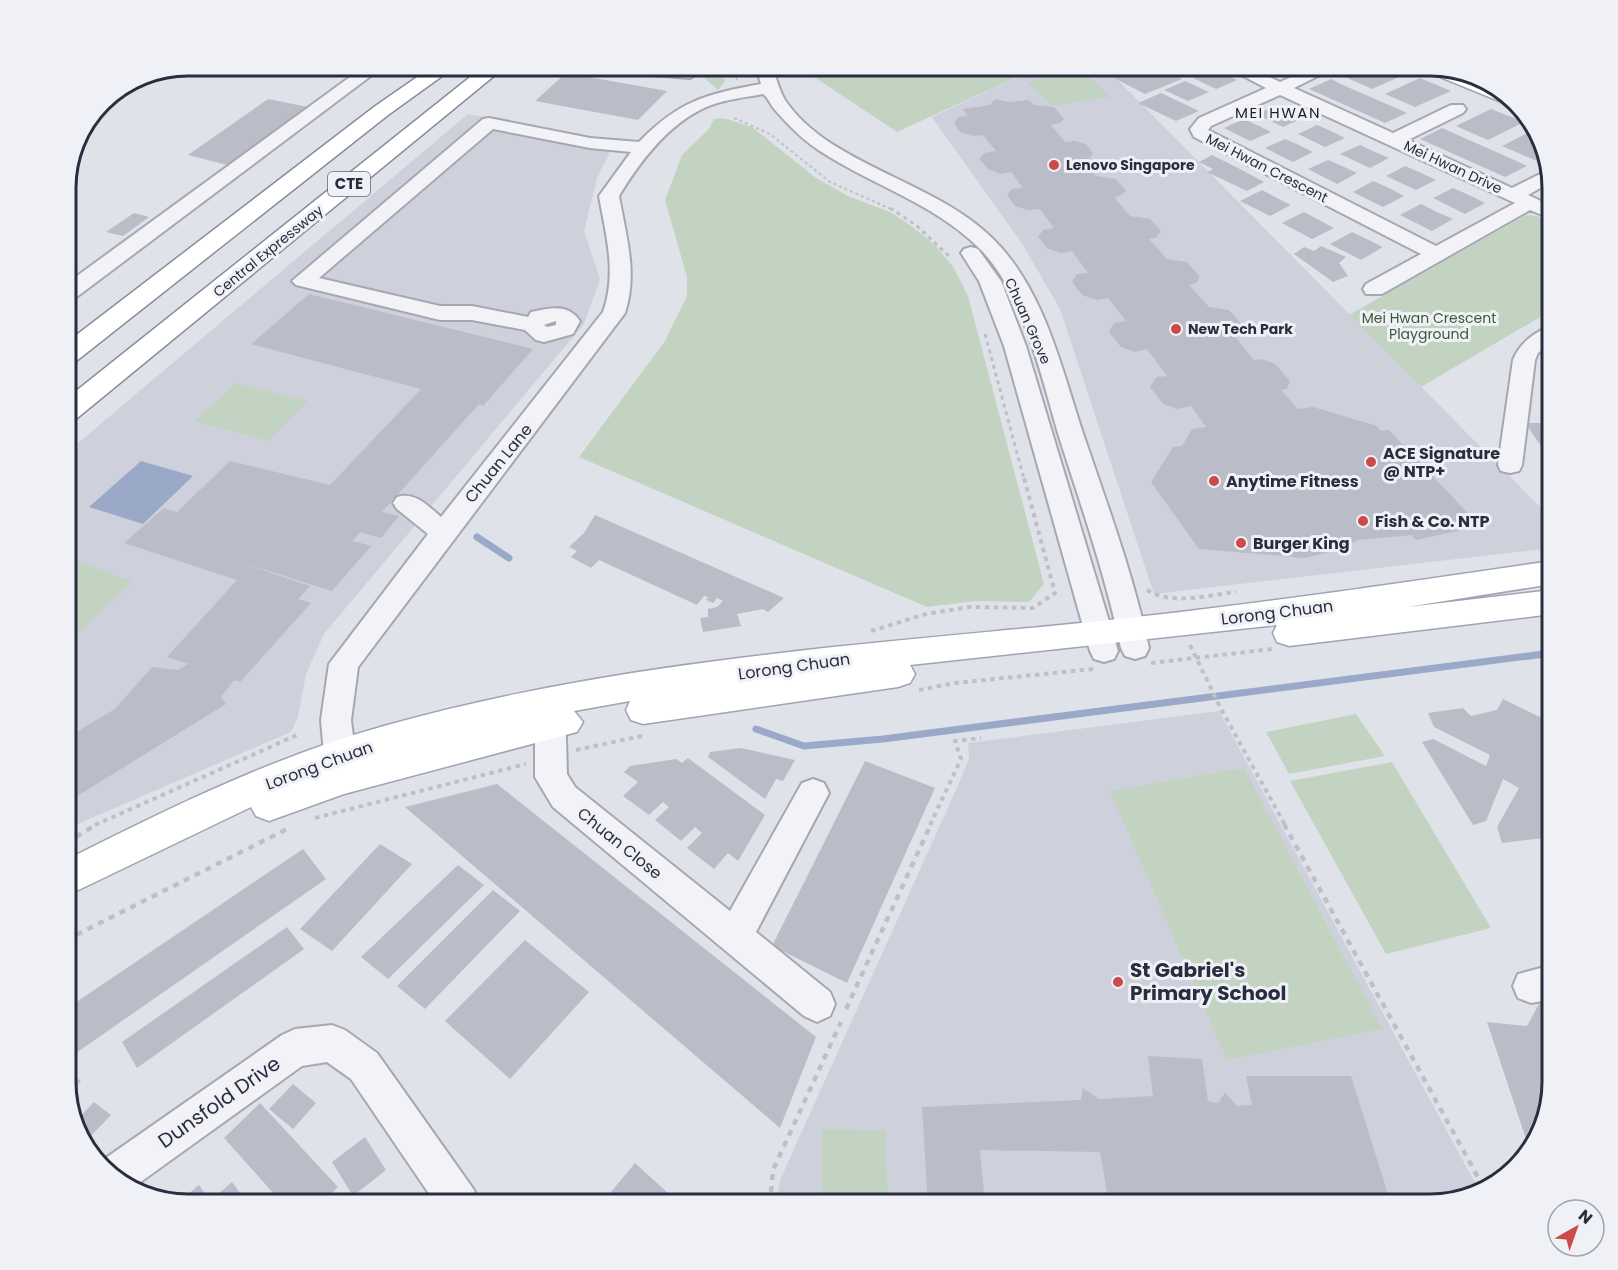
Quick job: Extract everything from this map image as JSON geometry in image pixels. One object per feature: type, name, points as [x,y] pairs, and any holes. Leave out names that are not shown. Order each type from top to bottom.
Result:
[{"type":"main road","name":"CTE","points":[[77,347],[381,111],[432,76]]},
{"type":"main road","name":"Central Expressway","points":[[77,404],[484,76]]},
{"type":"main road","name":"Lorong Chuan","points":[[1119,649],[1324,607],[1542,574]]},
{"type":"main road","name":"Lorong Chuan","points":[[77,874],[218,805],[340,767],[551,713],[803,676],[951,666],[1315,631],[1542,603]]},
{"type":"main road","name":"Lorong Chuan","points":[[77,895],[260,808],[340,767]]},
{"type":"street","points":[[77,286],[362,76]]},
{"type":"street","points":[[693,76],[703,104]]},
{"type":"street","name":"Chuan Grove","points":[[751,76],[764,104],[794,138],[831,162],[930,216],[968,249],[990,281],[1015,346],[1119,649]]},
{"type":"street","name":"Chuan Grove","points":[[764,76],[764,104]]},
{"type":"street","name":"Mei Hwan Drive","points":[[1254,76],[1542,208]]},
{"type":"street","name":"Mei Hwan Crescent","points":[[1308,76],[1204,122],[1199,129],[1200,133],[1437,254]]},
{"type":"street","name":"Chuan Lane","points":[[340,767],[336,720],[344,664],[443,532],[614,314],[621,298],[624,274],[609,196],[645,148],[703,104],[764,104]]},
{"type":"street","name":"Chuan Grove","points":[[764,104],[779,104],[807,133],[947,210],[987,245],[1014,281],[1044,351],[1123,595],[1119,649]]},
{"type":"street","name":"Mei Hwan Drive","points":[[1393,140],[1457,109]]},
{"type":"street","points":[[536,321],[472,313],[440,313],[303,281],[489,123],[600,144],[645,148]]},
{"type":"street","points":[[600,144],[614,153],[627,169]]},
{"type":"street","name":"Mei Hwan Drive","points":[[1521,199],[1541,182]]},
{"type":"street","points":[[1374,289],[1437,254],[1521,199]]},
{"type":"street","points":[[1510,465],[1524,360],[1528,350],[1542,340]]},
{"type":"street","points":[[406,503],[443,532]]},
{"type":"street","name":"Chuan Close","points":[[551,713],[551,777],[564,797],[817,1004]]},
{"type":"street","points":[[735,936],[813,793]]},
{"type":"street","name":"Dunsfold Drive","points":[[121,1171],[294,1048],[332,1043],[364,1066],[453,1194]]},
{"type":"path","points":[[734,118],[756,124],[823,178],[852,194],[893,210],[938,244],[952,260]]},
{"type":"path","points":[[868,632],[926,614],[970,607],[1033,608],[1055,593],[984,329]]},
{"type":"path","points":[[925,689],[1119,649],[1280,648]]},
{"type":"path","points":[[1204,674],[1480,1181]]},
{"type":"path","points":[[77,836],[97,824],[164,792],[297,735]]},
{"type":"path","points":[[771,1194],[773,1170],[961,759],[955,741],[981,738]]},
{"type":"path","points":[[311,819],[528,764]]},
{"type":"path","points":[[77,934],[300,822]]},
{"type":"shaded area","points":[[1020,76],[1114,76],[1542,509],[1542,549],[1154,594],[1060,309],[1023,245],[932,117]]},
{"type":"shaded area","points":[[468,114],[616,141],[598,175],[584,231],[600,279],[584,324],[324,634],[306,674],[298,717],[291,732],[77,824],[77,444]]},
{"type":"shaded area","name":"St Gabriel's Primary School","points":[[1219,711],[1475,1184],[1466,1188],[1430,1194],[778,1194],[780,1180],[959,783],[969,758],[968,743]]},
{"type":"green space","points":[[702,76],[723,76],[725,81],[718,90]]},
{"type":"green space","points":[[814,76],[1019,76],[897,132]]},
{"type":"green space","points":[[1050,76],[1089,76],[1110,97],[1052,106],[1028,83]]},
{"type":"green space","points":[[723,118],[752,127],[816,178],[848,196],[890,212],[935,245],[954,268],[968,296],[1044,584],[1029,602],[976,601],[927,607],[579,457],[665,341],[687,296],[687,277],[665,200],[682,155],[709,129],[714,119]]},
{"type":"green space","name":"Mei Hwan Crescent Playground","points":[[1526,215],[1542,218],[1542,316],[1421,387],[1349,315]]},
{"type":"green space","points":[[236,383],[308,401],[268,441],[195,421]]},
{"type":"green space","points":[[77,561],[132,581],[77,634]]},
{"type":"green space","points":[[1356,714],[1385,756],[1289,774],[1266,732]]},
{"type":"green space","points":[[1392,762],[1491,928],[1386,954],[1290,781]]},
{"type":"green space","points":[[1244,768],[1382,1029],[1227,1060],[1110,791]]},
{"type":"green space","points":[[822,1129],[885,1130],[888,1194],[822,1194]]},
{"type":"water","points":[[141,461],[193,476],[143,524],[89,507]]},
{"type":"building","points":[[563,76],[583,76],[667,91],[638,120],[535,101]]},
{"type":"building","points":[[1119,76],[1176,76],[1182,79],[1145,94],[1114,78]]},
{"type":"building","points":[[1228,76],[1237,80],[1216,89],[1193,78]]},
{"type":"building","points":[[1343,76],[1401,76],[1372,89]]},
{"type":"building","points":[[1420,78],[1451,91],[1415,107],[1385,94]]},
{"type":"building","points":[[1331,79],[1407,113],[1385,123],[1309,89]]},
{"type":"building","points":[[1185,81],[1209,92],[1188,101],[1164,90]]},
{"type":"building","points":[[1161,93],[1199,111],[1176,121],[1138,103]]},
{"type":"building","points":[[268,99],[308,107],[227,165],[188,155]]},
{"type":"building","name":"New Tech Park","points":[[995,99],[1009,102],[1029,100],[1034,105],[1054,107],[1064,119],[1060,123],[1051,125],[1065,142],[1075,141],[1086,144],[1093,153],[1089,159],[1081,160],[1096,176],[1116,179],[1126,191],[1114,197],[1130,216],[1150,219],[1161,231],[1156,238],[1149,239],[1167,259],[1187,262],[1200,277],[1196,283],[1189,285],[1209,307],[1229,310],[1244,327],[1240,333],[1233,334],[1254,360],[1261,359],[1275,364],[1290,381],[1287,389],[1281,390],[1298,409],[1313,407],[1377,426],[1381,431],[1389,430],[1480,526],[1416,540],[1412,535],[1358,540],[1335,551],[1304,558],[1199,549],[1151,482],[1173,447],[1182,446],[1192,429],[1206,427],[1191,406],[1178,409],[1163,404],[1150,387],[1157,377],[1167,376],[1147,349],[1135,352],[1121,347],[1109,332],[1114,323],[1126,321],[1108,298],[1097,300],[1082,295],[1072,282],[1077,274],[1088,273],[1072,251],[1061,253],[1047,248],[1038,237],[1043,230],[1054,228],[1040,209],[1028,210],[1015,206],[1007,195],[1012,189],[1023,188],[1011,172],[1000,174],[988,169],[979,158],[985,153],[996,151],[983,135],[974,136],[960,132],[954,123],[959,117],[968,116],[963,109],[990,105]]},
{"type":"building","points":[[1276,106],[1303,118],[1283,127],[1256,114]]},
{"type":"building","points":[[1491,109],[1518,120],[1521,124],[1488,140],[1456,126]]},
{"type":"building","points":[[1244,119],[1271,132],[1250,141],[1224,128]]},
{"type":"building","points":[[1317,125],[1345,138],[1325,147],[1298,134]]},
{"type":"building","points":[[1442,128],[1527,166],[1505,177],[1420,139]]},
{"type":"building","points":[[1527,133],[1538,161],[1537,161],[1502,146]]},
{"type":"building","points":[[1285,139],[1313,152],[1293,162],[1265,148]]},
{"type":"building","points":[[1360,145],[1389,158],[1370,168],[1340,154]]},
{"type":"building","points":[[1212,155],[1264,182],[1247,191],[1207,172],[1213,169],[1199,162]]},
{"type":"building","points":[[1328,160],[1357,173],[1337,184],[1308,169]]},
{"type":"building","points":[[1405,166],[1436,180],[1416,190],[1386,176]]},
{"type":"building","points":[[1373,181],[1404,196],[1383,207],[1353,192]]},
{"type":"building","points":[[1453,188],[1485,203],[1465,214],[1433,198]]},
{"type":"building","points":[[1262,190],[1291,205],[1270,216],[1240,201]]},
{"type":"building","points":[[1421,204],[1453,219],[1432,231],[1400,215]]},
{"type":"building","points":[[1304,212],[1334,228],[1312,239],[1282,223]]},
{"type":"building","points":[[134,213],[149,217],[123,236],[106,232]]},
{"type":"building","points":[[1352,232],[1383,247],[1361,260],[1330,244]]},
{"type":"building","points":[[1321,246],[1346,257],[1339,263],[1348,276],[1333,282],[1294,254],[1304,247],[1314,251]]},
{"type":"building","points":[[309,294],[533,349],[483,406],[479,404],[382,512],[399,516],[381,538],[360,532],[353,541],[371,546],[332,591],[233,560],[310,586],[298,599],[311,603],[240,682],[234,680],[221,697],[226,704],[77,796],[77,731],[115,709],[152,667],[178,670],[188,664],[167,657],[237,580],[124,543],[164,508],[177,512],[230,461],[330,485],[421,389],[251,344]]},
{"type":"building","points":[[1525,423],[1542,423],[1542,448]]},
{"type":"building","points":[[595,515],[784,598],[768,612],[763,609],[737,614],[741,626],[703,632],[700,618],[708,617],[708,609],[717,607],[723,601],[717,598],[713,603],[706,600],[708,597],[704,596],[697,605],[599,560],[591,568],[571,557],[577,551],[569,547],[584,533]]},
{"type":"building","points":[[1503,699],[1542,718],[1542,838],[1502,843],[1497,827],[1519,788],[1503,779],[1486,821],[1473,825],[1422,742],[1433,739],[1486,766],[1490,755],[1434,727],[1428,713],[1463,708],[1471,716],[1497,710]]},
{"type":"building","points":[[741,748],[795,760],[783,781],[776,779],[765,799],[708,757],[710,752]]},
{"type":"building","points":[[688,758],[765,815],[738,861],[728,853],[714,869],[687,848],[702,833],[695,827],[681,841],[655,820],[669,807],[663,802],[649,815],[623,796],[638,782],[624,772],[630,766],[676,759],[682,763]]},
{"type":"building","points":[[865,761],[935,788],[847,983],[772,946]]},
{"type":"building","points":[[497,784],[816,1037],[780,1128],[405,807]]},
{"type":"building","points":[[380,844],[412,864],[332,951],[300,929]]},
{"type":"building","points":[[303,849],[326,879],[77,1052],[77,1002]]},
{"type":"building","points":[[458,865],[484,885],[388,979],[361,957]]},
{"type":"building","points":[[493,890],[520,911],[425,1009],[397,986]]},
{"type":"building","points":[[287,927],[304,949],[137,1068],[122,1042]]},
{"type":"building","points":[[525,940],[589,992],[510,1079],[445,1021]]},
{"type":"building","points":[[1542,998],[1542,1082],[1536,1118],[1526,1139],[1487,1022],[1527,1026]]},
{"type":"building","points":[[1148,1056],[1202,1059],[1208,1101],[1218,1103],[1225,1093],[1237,1106],[1252,1105],[1246,1076],[1351,1076],[1388,1194],[1107,1194],[1100,1152],[980,1150],[984,1194],[927,1194],[922,1107],[1081,1100],[1083,1088],[1099,1099],[1153,1096]]},
{"type":"building","points":[[293,1084],[316,1103],[293,1129],[269,1109]]},
{"type":"building","points":[[94,1102],[111,1115],[90,1136],[81,1115]]},
{"type":"building","points":[[260,1103],[338,1187],[331,1194],[274,1194],[224,1138]]},
{"type":"building","points":[[365,1137],[386,1170],[356,1194],[352,1194],[332,1162]]},
{"type":"building","points":[[635,1163],[669,1194],[609,1194]]},
{"type":"building","points":[[232,1182],[241,1194],[218,1194]]},
{"type":"building","points":[[199,1185],[205,1194],[188,1194]]},
{"type":"waterway","points":[[477,537],[509,558]]},
{"type":"waterway","points":[[756,729],[804,746],[883,739],[1542,654]]},
{"type":"place","name":"Lenovo Singapore","points":[[1054,165]]},
{"type":"place","name":"New Tech Park","points":[[1176,329]]},
{"type":"place","name":"ACE Signature @ NTP+","points":[[1371,462]]},
{"type":"place","name":"Anytime Fitness","points":[[1214,481]]},
{"type":"place","name":"Fish & Co. NTP","points":[[1363,521]]},
{"type":"place","name":"Burger King","points":[[1241,543]]},
{"type":"place","name":"St Gabriel's Primary School","points":[[1118,982]]},
{"type":"district","name":"MEI HWAN","points":[[1278,113]]}]
